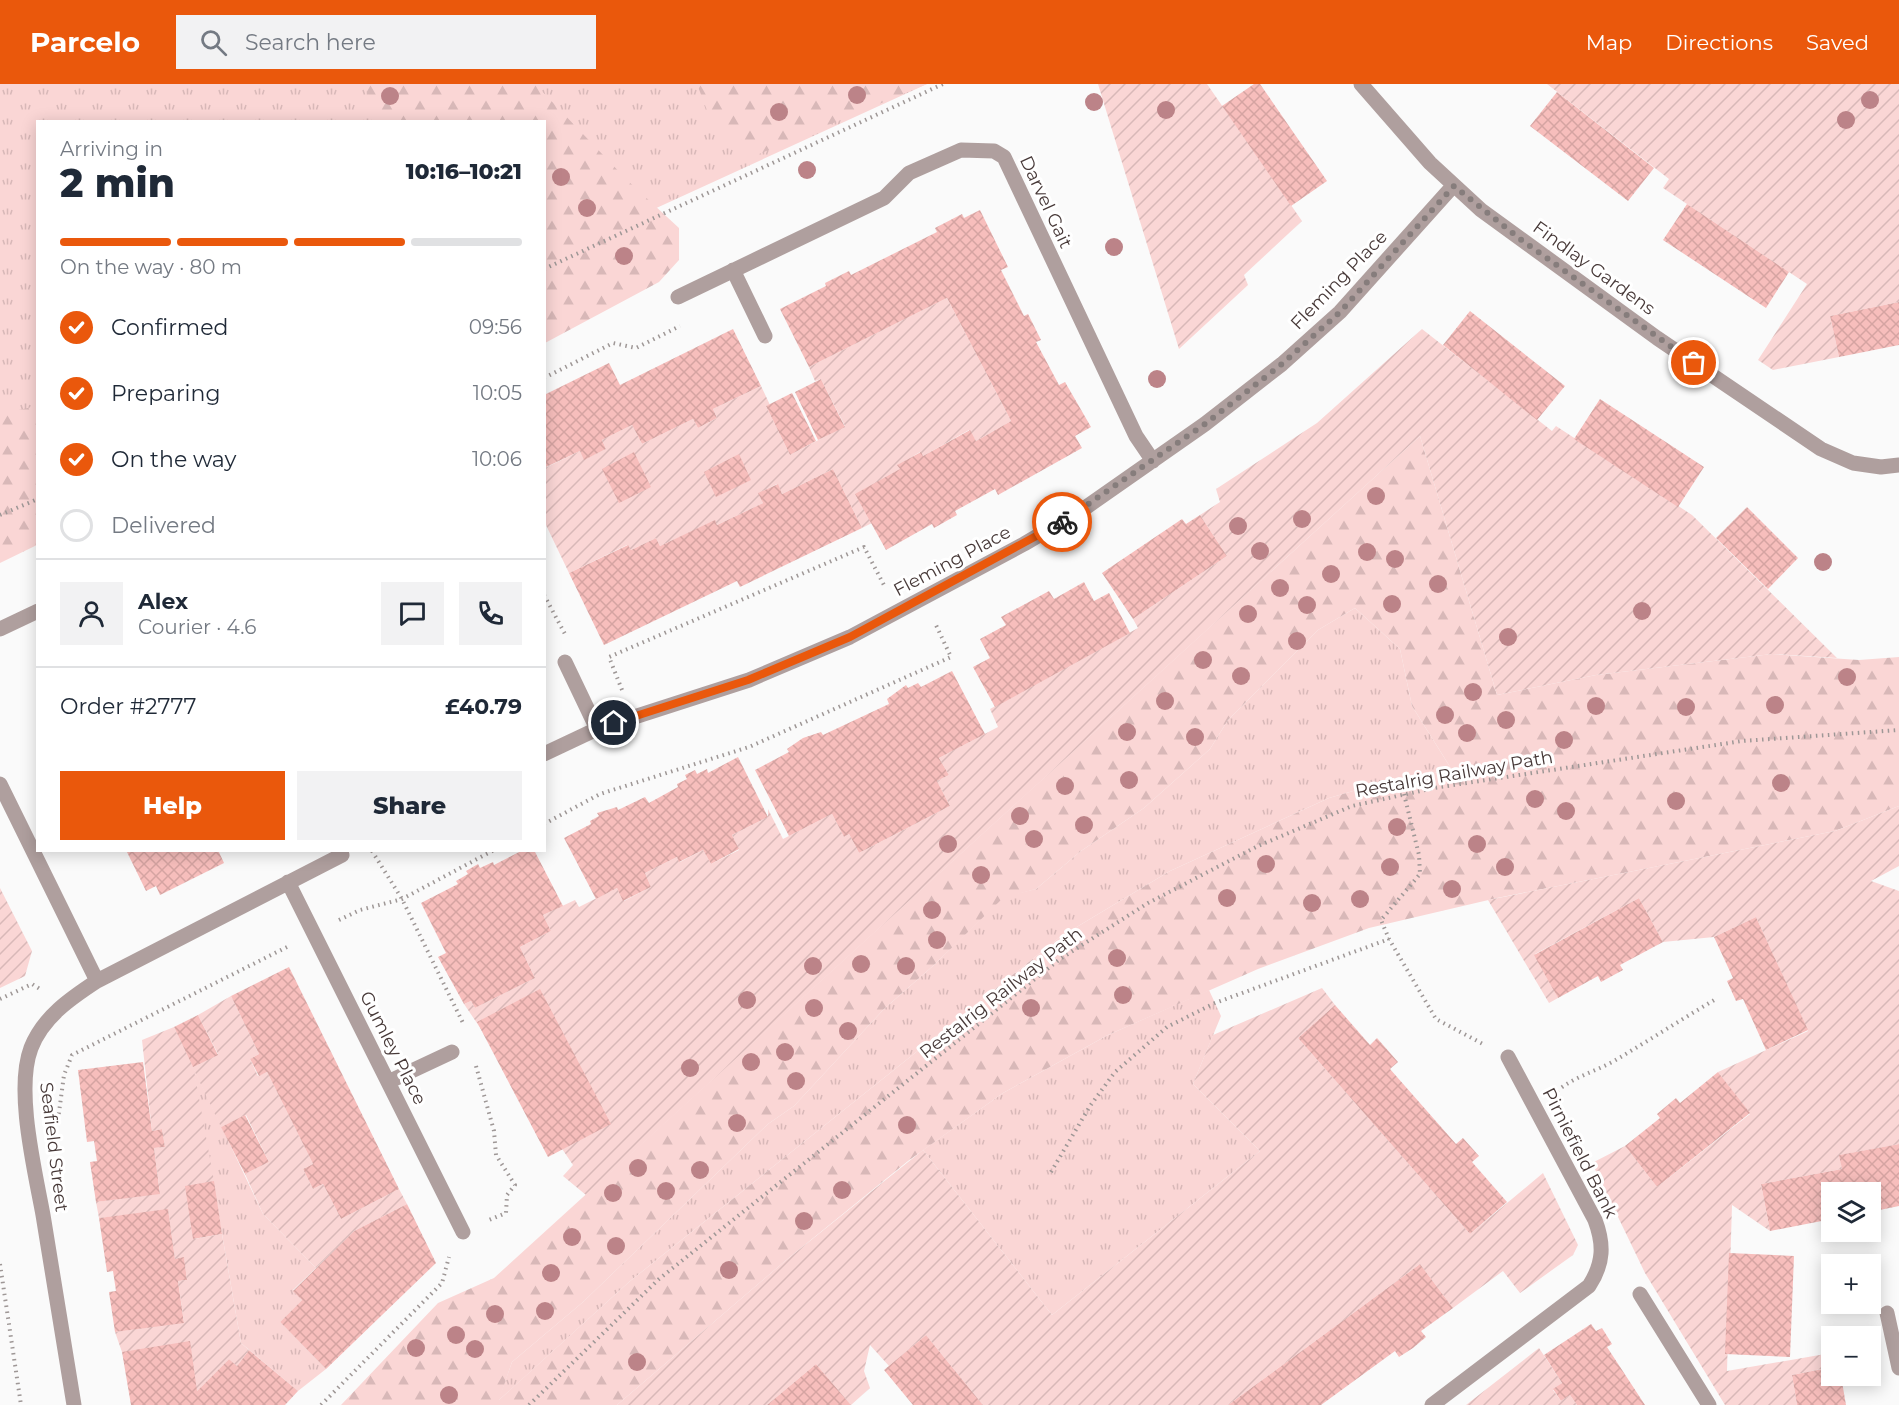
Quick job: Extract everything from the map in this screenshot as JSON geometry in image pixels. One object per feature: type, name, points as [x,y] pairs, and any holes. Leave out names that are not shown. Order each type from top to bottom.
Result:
[{"type":"street","name":"Findlay Gardens","points":[[1360,84],[1399,131],[1481,210],[1657,338],[1821,449],[1853,463],[1881,467],[1899,465]]},
{"type":"street","name":"Darvel Gait","points":[[678,297],[884,198],[909,173],[961,150],[994,151],[1004,157],[1136,436],[1153,461]]},
{"type":"street","name":"Fleming Place","points":[[546,753],[597,729],[748,680],[850,637],[1074,514],[1153,461],[1282,364],[1340,312],[1454,186]]},
{"type":"street","points":[[733,270],[765,336]]},
{"type":"street","points":[[0,629],[36,612]]},
{"type":"street","points":[[566,662],[597,729]]},
{"type":"street","points":[[1,787],[97,981]]},
{"type":"street","name":"Seafield Street","points":[[74,1405],[30,1136],[24,1081],[30,1048],[43,1026],[65,1002],[97,981],[342,855]]},
{"type":"street","name":"Gumley Place","points":[[288,882],[463,1232]]},
{"type":"street","points":[[388,1082],[452,1052]]},
{"type":"street","name":"Pirniefield Bank","points":[[1432,1405],[1589,1286],[1597,1274],[1602,1259],[1602,1239],[1596,1220],[1508,1057]]},
{"type":"street","points":[[1640,1294],[1709,1405]]},
{"type":"street","points":[[1887,1313],[1899,1368]]},
{"type":"path","points":[[546,268],[943,84]]},
{"type":"path","points":[[546,377],[613,343],[636,348],[682,325]]},
{"type":"path","points":[[0,515],[36,500]]},
{"type":"path","points":[[588,710],[625,697],[609,657],[864,547],[898,612]]},
{"type":"path","points":[[546,823],[600,794],[750,747],[951,657],[924,598]]},
{"type":"path","name":"Restalrig Railway Path","points":[[530,1405],[659,1279],[1060,959],[1148,903],[1258,846],[1352,806],[1404,794],[1742,741],[1899,730]]},
{"type":"path","points":[[1404,794],[1419,855],[1420,874],[1381,920],[1389,939],[1436,1018],[1508,1057]]},
{"type":"path","points":[[30,1136],[57,1134],[64,1075],[72,1055],[360,910],[402,899],[490,852]]},
{"type":"path","points":[[1051,1172],[1090,1106],[1115,1072],[1167,1027],[1215,1003],[1389,939]]},
{"type":"path","points":[[1536,1108],[1573,1078],[1584,1076],[1613,1061],[1716,999]]},
{"type":"path","points":[[0,1264],[21,1405]]},
{"type":"green space","points":[[0,84],[927,84],[546,259],[546,120],[36,120],[36,484],[0,500]]},
{"type":"green space","points":[[363,84],[535,84],[628,181],[679,228],[679,260],[659,282],[546,342],[546,120],[381,120]]},
{"type":"green space","points":[[697,84],[927,84],[759,154],[708,113]]},
{"type":"green space","points":[[1098,84],[1207,84],[1302,221],[1244,275],[1248,285],[1179,349]]},
{"type":"green space","points":[[1547,84],[1899,84],[1899,302],[1830,316],[1839,357],[1773,370],[1758,360],[1807,284],[1663,188],[1669,179]]},
{"type":"green space","points":[[947,298],[1011,421],[976,441],[969,430],[923,456],[920,452],[898,465],[900,469],[872,523],[862,528],[833,469],[782,494],[777,484],[759,493],[763,503],[717,525],[715,521],[660,546],[656,538],[631,550],[627,545],[569,573],[546,525],[546,468],[580,451],[585,459],[606,449],[602,440],[632,425],[642,444],[693,419],[698,428],[717,418],[713,409],[761,386],[770,405],[766,406],[790,455],[845,426],[821,379],[815,381],[809,367]]},
{"type":"green space","points":[[1422,329],[1552,431],[1556,426],[1692,515],[1837,658],[1772,654],[1596,675],[1497,695],[1420,436],[586,1195],[563,1176],[573,1165],[464,1004],[471,1001],[475,1008],[535,978],[520,947],[551,931],[543,915],[575,900],[579,907],[617,888],[624,901],[651,887],[645,873],[677,857],[680,862],[703,850],[711,864],[739,850],[732,835],[768,817],[768,809],[783,839],[832,814],[844,837],[849,834],[859,853],[950,806],[937,781],[949,775],[939,758],[998,727],[990,709],[1138,628],[1133,619],[1227,556],[1200,515],[1220,502],[1216,489],[1317,423]]},
{"type":"green space","points":[[36,406],[36,545],[0,563],[0,414]]},
{"type":"green space","points":[[1420,436],[1497,695],[1596,675],[1772,654],[1859,660],[1899,657],[1899,806],[1835,831],[1497,898],[1369,928],[1258,969],[1108,1035],[1003,1093],[908,1161],[785,1261],[617,1405],[341,1405],[438,1303],[494,1278]],"holes":[[[1355,608],[1400,649],[1412,706],[1452,770],[1391,780],[1329,798],[1170,871],[1060,937],[629,1282],[499,1400],[512,1362],[583,1302],[768,1124],[794,1106],[884,1009],[934,965],[1003,898],[1036,889],[1081,851],[1144,808],[1210,749],[1228,720],[1318,630]]]},
{"type":"green space","points":[[1355,608],[1400,649],[1412,706],[1452,770],[1391,780],[1329,798],[1170,871],[1060,937],[629,1282],[498,1401],[512,1362],[583,1302],[768,1124],[794,1106],[884,1009],[934,965],[1003,897],[1036,889],[1081,851],[1144,808],[1210,749],[1228,720],[1318,630]]},
{"type":"green space","points":[[1899,806],[1899,866],[1871,881],[1899,891],[1899,1144],[1840,1155],[1842,1169],[1761,1184],[1770,1231],[1732,1205],[1727,1371],[1821,1355],[1821,1369],[1792,1375],[1797,1405],[1725,1405],[1645,1273],[1592,1163],[1625,1146],[1657,1187],[1750,1114],[1718,1072],[1808,1031],[1756,917],[1714,937],[1663,942],[1639,898],[1535,954],[1558,998],[1549,1003],[1488,900],[1835,831]]},
{"type":"green space","points":[[0,888],[32,951],[25,976],[0,988]]},
{"type":"green space","points":[[1322,988],[1335,1005],[1298,1038],[1470,1234],[1543,1173],[1578,1245],[1573,1255],[1520,1293],[1503,1271],[1453,1308],[1420,1264],[1228,1405],[983,1405],[926,1335],[889,1366],[870,1345],[864,1371],[870,1388],[851,1405],[816,1364],[767,1405],[617,1405],[785,1261],[923,1150],[1052,1315],[1260,1151],[1193,1084],[1213,1035]]},
{"type":"green space","points":[[1209,990],[1221,1016],[1193,1084],[1260,1151],[1052,1315],[923,1150],[1003,1093],[1108,1035]]},
{"type":"green space","points":[[231,996],[259,1054],[250,1059],[258,1076],[267,1072],[313,1164],[303,1169],[313,1189],[323,1184],[341,1219],[399,1189],[407,1204],[354,1231],[316,1268],[263,1214],[245,1174],[269,1162],[246,1115],[221,1127],[194,1070],[214,1181],[194,1239],[222,1234],[241,1343],[249,1350],[237,1366],[229,1359],[197,1391],[122,1352],[115,1332],[184,1322],[178,1281],[187,1280],[184,1258],[175,1259],[168,1210],[99,1218],[96,1202],[160,1193],[154,1148],[165,1147],[162,1129],[152,1131],[142,1040],[174,1027],[193,1066],[218,1054],[198,1015]]},
{"type":"green space","points":[[193,1067],[263,1214],[316,1268],[293,1290],[302,1300],[280,1322],[326,1369],[298,1391],[241,1343]]},
{"type":"green space","points":[[1539,1348],[1562,1383],[1553,1390],[1561,1401],[1570,1395],[1577,1405],[1466,1405]]},
{"type":"building","points":[[1254,84],[1260,84],[1327,181],[1291,206],[1222,106]]},
{"type":"building","points":[[1557,92],[1654,168],[1628,201],[1530,126]]},
{"type":"building","points":[[1687,204],[1789,272],[1766,308],[1663,240]]},
{"type":"building","points":[[980,210],[1008,267],[1001,270],[1024,316],[1028,314],[1041,340],[1036,342],[1059,385],[1065,382],[1091,427],[1075,436],[1082,448],[998,495],[995,489],[955,511],[957,515],[934,528],[932,524],[886,550],[855,494],[900,469],[897,465],[921,452],[923,456],[970,430],[976,441],[1011,421],[947,298],[809,367],[780,309],[826,286],[825,283],[849,271],[851,275],[937,232],[935,228],[962,214],[964,218]]},
{"type":"building","points":[[1899,302],[1899,345],[1839,357],[1830,316]]},
{"type":"building","points":[[1470,311],[1565,386],[1537,420],[1443,345]]},
{"type":"building","points":[[733,329],[761,386],[713,409],[717,418],[698,428],[693,419],[642,444],[632,425],[602,440],[606,449],[584,460],[580,451],[546,467],[546,394],[609,363],[620,385]]},
{"type":"building","points":[[821,379],[845,427],[818,440],[795,392]]},
{"type":"building","points":[[792,393],[816,441],[790,455],[766,406]]},
{"type":"building","points":[[1600,399],[1704,467],[1678,507],[1574,439]]},
{"type":"building","points":[[634,452],[651,487],[619,503],[602,469]]},
{"type":"building","points":[[739,454],[751,480],[716,497],[704,472]]},
{"type":"building","points":[[833,469],[862,528],[740,587],[737,581],[604,645],[569,573],[628,545],[631,550],[656,538],[660,546],[715,520],[717,525],[763,503],[758,493],[778,484],[782,494]]},
{"type":"building","points":[[1747,507],[1798,558],[1768,589],[1716,538]]},
{"type":"building","points":[[1200,515],[1227,556],[1133,619],[1102,573],[1182,519],[1186,524]]},
{"type":"building","points":[[1084,582],[1094,601],[1109,593],[1130,633],[995,707],[973,667],[990,658],[980,639],[1006,625],[1001,617],[1049,591],[1054,599]]},
{"type":"building","points":[[952,671],[985,734],[939,758],[949,775],[937,781],[950,806],[859,853],[849,834],[844,837],[832,814],[789,836],[755,770],[789,752],[787,749],[803,738],[821,732],[823,735],[889,704],[887,699],[906,685],[908,688],[918,683],[921,687]]},
{"type":"building","points":[[738,757],[768,817],[732,835],[739,849],[711,864],[703,850],[679,862],[677,857],[645,873],[651,887],[623,901],[617,888],[596,899],[564,838],[591,824],[590,821],[599,816],[597,813],[617,807],[618,810],[645,797],[649,803],[678,787],[677,784],[687,779],[685,775],[695,770],[697,774],[707,769],[708,773]]},
{"type":"building","points":[[127,852],[219,852],[224,863],[160,895],[156,886],[146,891]]},
{"type":"building","points":[[519,852],[535,852],[563,906],[543,915],[551,931],[520,947],[535,978],[475,1008],[471,1001],[464,1004],[438,957],[446,953],[421,903],[458,884],[456,881],[468,874],[466,871],[478,864],[480,868],[493,862],[494,865]]},
{"type":"building","points":[[1639,898],[1663,942],[1620,965],[1623,970],[1601,982],[1598,976],[1558,998],[1534,955]]},
{"type":"building","points":[[1756,917],[1808,1030],[1766,1050],[1743,999],[1736,1001],[1727,981],[1733,978],[1714,937]]},
{"type":"building","points":[[289,967],[399,1189],[341,1219],[323,1184],[313,1189],[303,1169],[313,1164],[267,1072],[259,1076],[250,1059],[259,1054],[231,996]]},
{"type":"building","points":[[540,989],[611,1124],[548,1157],[477,1022]]},
{"type":"building","points":[[1335,1005],[1370,1045],[1377,1038],[1398,1062],[1390,1069],[1456,1144],[1463,1138],[1479,1156],[1472,1162],[1507,1202],[1470,1234],[1298,1038]]},
{"type":"building","points":[[198,1015],[218,1055],[193,1067],[174,1027]]},
{"type":"building","points":[[143,1062],[152,1131],[162,1129],[165,1147],[154,1148],[160,1194],[96,1202],[90,1162],[97,1161],[94,1141],[87,1142],[78,1070]]},
{"type":"building","points":[[1718,1072],[1750,1113],[1657,1187],[1625,1146],[1660,1118],[1657,1114],[1676,1098],[1680,1103]]},
{"type":"building","points":[[245,1115],[269,1162],[245,1174],[221,1127]]},
{"type":"building","points":[[1899,1144],[1899,1206],[1881,1210],[1881,1182],[1821,1182],[1821,1221],[1770,1231],[1761,1184],[1842,1169],[1839,1155]]},
{"type":"building","points":[[214,1181],[222,1234],[193,1239],[185,1186]]},
{"type":"building","points":[[407,1204],[436,1263],[326,1369],[280,1322],[302,1300],[293,1291],[354,1231]]},
{"type":"building","points":[[168,1209],[175,1259],[184,1257],[187,1280],[178,1281],[184,1323],[115,1332],[109,1292],[116,1291],[113,1271],[107,1272],[99,1218]]},
{"type":"building","points":[[1729,1253],[1794,1256],[1790,1357],[1725,1354]]},
{"type":"building","points":[[1420,1264],[1453,1308],[1421,1331],[1426,1337],[1413,1348],[1399,1357],[1395,1351],[1321,1405],[1228,1405]]},
{"type":"building","points":[[1591,1324],[1596,1331],[1602,1328],[1612,1344],[1607,1347],[1645,1405],[1577,1405],[1570,1395],[1561,1401],[1553,1389],[1562,1383],[1544,1355]]},
{"type":"building","points":[[926,1335],[983,1405],[913,1405],[884,1370]]},
{"type":"building","points":[[190,1341],[197,1391],[229,1359],[237,1366],[249,1350],[298,1391],[285,1405],[131,1405],[122,1352]]},
{"type":"building","points":[[816,1364],[851,1405],[767,1405]]},
{"type":"building","points":[[1821,1369],[1821,1386],[1843,1386],[1846,1405],[1797,1405],[1792,1375]]},
{"type":"way so far","points":[[1062,522],[1205,424],[1282,364],[1340,312],[1454,186],[1481,210],[1520,239],[1694,363]]},
{"type":"route","points":[[614,723],[748,680],[850,637],[1062,522]]}]
